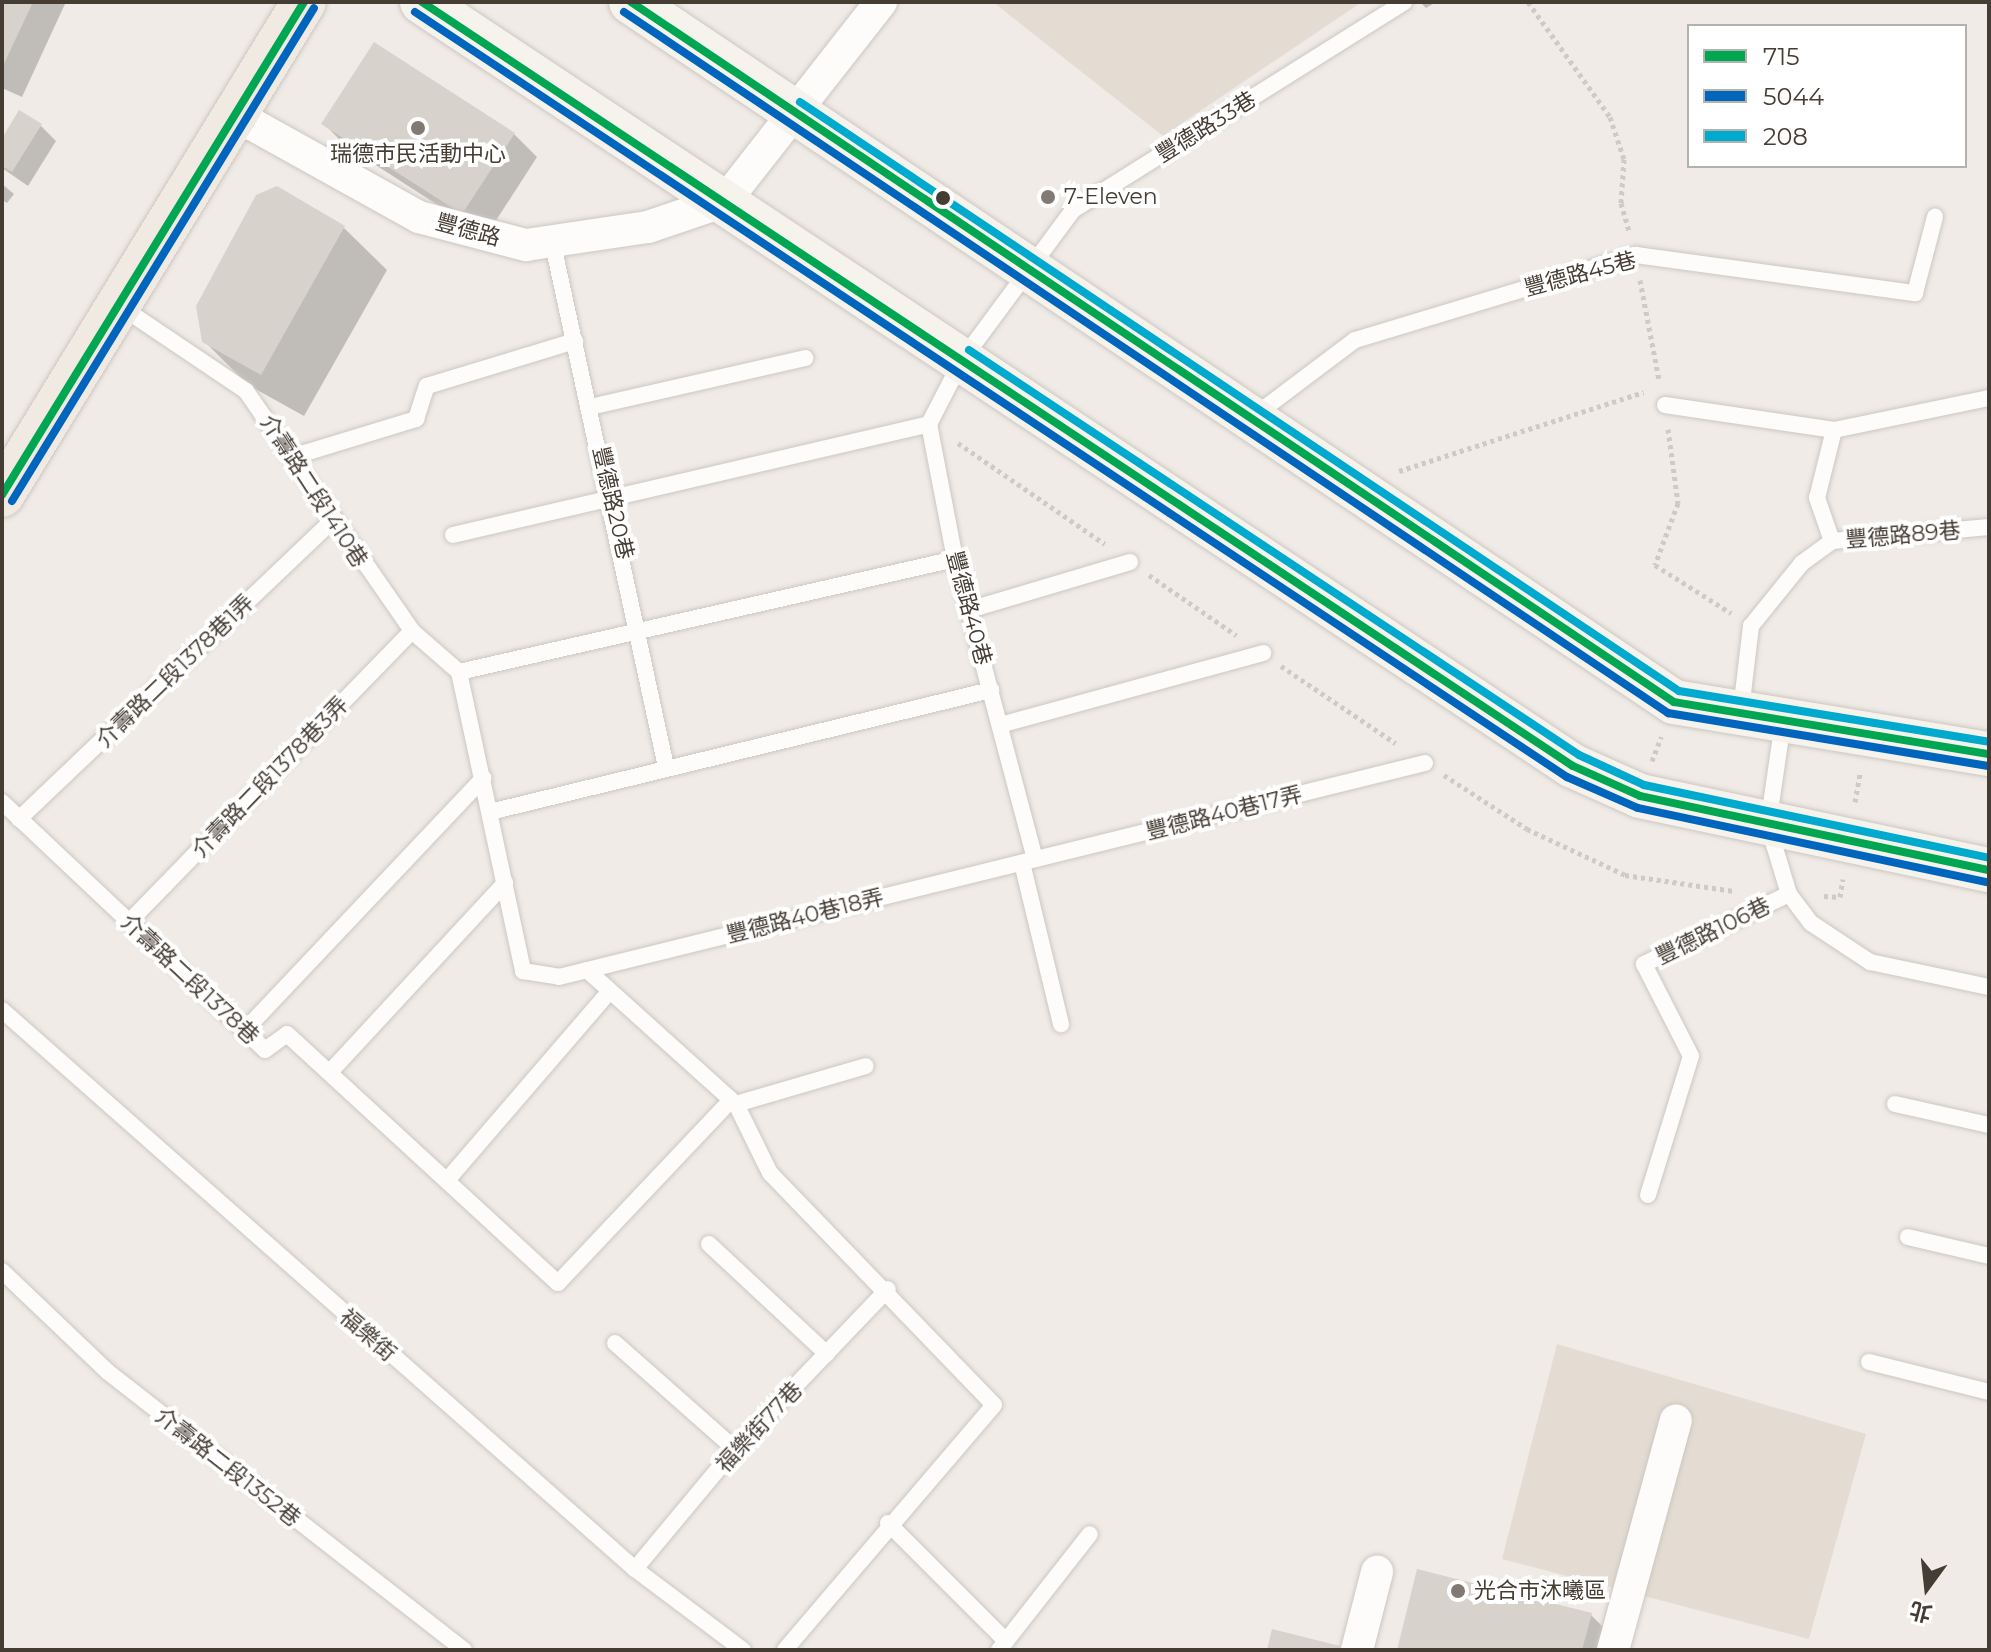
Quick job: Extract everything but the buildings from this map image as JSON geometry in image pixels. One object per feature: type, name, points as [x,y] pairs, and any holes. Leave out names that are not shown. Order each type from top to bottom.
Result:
[{"type":"main road","points":[[2,495],[114,302],[304,2]]},
{"type":"main road","points":[[422,2],[1573,766],[1640,796],[1989,870]]},
{"type":"main road","points":[[631,2],[1246,421],[1674,702],[1989,754]]},
{"type":"street","points":[[725,201],[881,2]]},
{"type":"street","name":"豐德路","points":[[232,113],[419,217],[526,245],[648,227],[725,201]]},
{"type":"street","points":[[1613,1650],[1676,1420]]},
{"type":"street","points":[[1357,1650],[1377,1572]]},
{"type":"lane","name":"豐德路33巷","points":[[962,360],[1073,210],[1404,2]]},
{"type":"lane","name":"豐德路45巷","points":[[1246,421],[1355,340],[1636,255],[1915,293],[1935,217]]},
{"type":"lane","name":"豐德路20巷","points":[[552,240],[643,635],[666,767]]},
{"type":"lane","name":"介壽路二段1410巷","points":[[114,302],[246,391],[295,456],[330,523],[412,631],[459,672]]},
{"type":"lane","points":[[295,456],[416,419],[427,386],[575,341]]},
{"type":"lane","points":[[590,407],[806,358]]},
{"type":"lane","points":[[453,535],[614,501],[929,424],[962,360]]},
{"type":"lane","points":[[1665,405],[1834,430],[1989,398]]},
{"type":"lane","name":"豐德路40巷","points":[[929,424],[955,559],[1000,725],[1061,1024]]},
{"type":"lane","points":[[1832,541],[1817,498],[1834,430]]},
{"type":"lane","name":"介壽路二段1378巷1弄","points":[[19,819],[330,523]]},
{"type":"lane","name":"豐德路89巷","points":[[1751,626],[1802,563],[1832,541],[1989,527]]},
{"type":"lane","points":[[330,1072],[505,883],[459,672],[643,635],[955,559]]},
{"type":"lane","points":[[969,610],[1130,562]]},
{"type":"lane","points":[[1740,715],[1751,626]]},
{"type":"lane","name":"介壽路二段1378巷3弄","points":[[129,922],[412,631]]},
{"type":"lane","points":[[1000,725],[1263,653]]},
{"type":"lane","points":[[490,812],[991,690]]},
{"type":"lane","points":[[1783,721],[1768,825],[1789,894],[1811,923],[1870,962],[1989,987]]},
{"type":"lane","name":"豐德路40巷17弄","points":[[1029,861],[1425,763]]},
{"type":"lane","points":[[245,1030],[483,778]]},
{"type":"lane","name":"介壽路二段1378巷","points":[[2,802],[265,1050],[287,1034],[449,1178],[558,1283],[733,1102]]},
{"type":"lane","name":"豐德路40巷18弄","points":[[505,883],[523,971],[559,977],[1029,861]]},
{"type":"lane","name":"豐德路106巷","points":[[1648,1195],[1691,1056],[1644,964],[1789,894]]},
{"type":"lane","points":[[587,970],[733,1102],[770,1173],[888,1289],[994,1405],[888,1523],[785,1650]]},
{"type":"lane","points":[[449,1178],[609,992]]},
{"type":"lane","name":"福樂街","points":[[2,1010],[635,1569],[743,1650]]},
{"type":"lane","points":[[733,1102],[866,1066]]},
{"type":"lane","points":[[1895,1104],[1989,1125]]},
{"type":"lane","points":[[1908,1237],[1989,1256]]},
{"type":"lane","points":[[709,1244],[827,1354]]},
{"type":"lane","name":"介壽路二段1352巷","points":[[2,1271],[108,1372],[464,1650]]},
{"type":"lane","name":"福樂街77巷","points":[[635,1569],[735,1449],[888,1289]]},
{"type":"lane","points":[[615,1343],[735,1449]]},
{"type":"lane","points":[[1869,1362],[1989,1392]]},
{"type":"lane","points":[[888,1523],[1002,1646],[1090,1534]]},
{"type":"path","points":[[1528,2],[1610,117],[1624,159],[1621,203],[1636,255],[1665,405],[1678,503],[1655,565],[1751,626]]},
{"type":"path","points":[[1348,488],[1661,386]]},
{"type":"path","points":[[1640,796],[1674,702]]},
{"type":"shaded area","points":[[993,2],[1362,2],[1163,136]]},
{"type":"shaded area","points":[[1557,1344],[1866,1434],[1809,1639],[1502,1559]]},
{"type":"transit line","name":"715","points":[[2,495],[304,2]]},
{"type":"transit line","name":"715","points":[[422,2],[1573,766],[1640,796],[1989,870]]},
{"type":"transit line","name":"715","points":[[631,2],[1674,702],[1989,754]]},
{"type":"transit line","name":"5044","points":[[12,501],[314,8]]},
{"type":"transit line","name":"5044","points":[[415,12],[1567,777],[1638,808],[1987,882]]},
{"type":"transit line","name":"5044","points":[[624,12],[1668,713],[1987,766]]},
{"type":"transit line","name":"208","points":[[800,102],[1679,691],[1989,742]]},
{"type":"transit line","name":"208","points":[[969,350],[1579,755],[1644,785],[1989,858]]},
{"type":"place","name":"瑞德市民活動中心","points":[[418,128]]},
{"type":"place","name":"7-Eleven","points":[[1048,197]]},
{"type":"place","name":"光合市沐曦區","points":[[1458,1591]]}]
